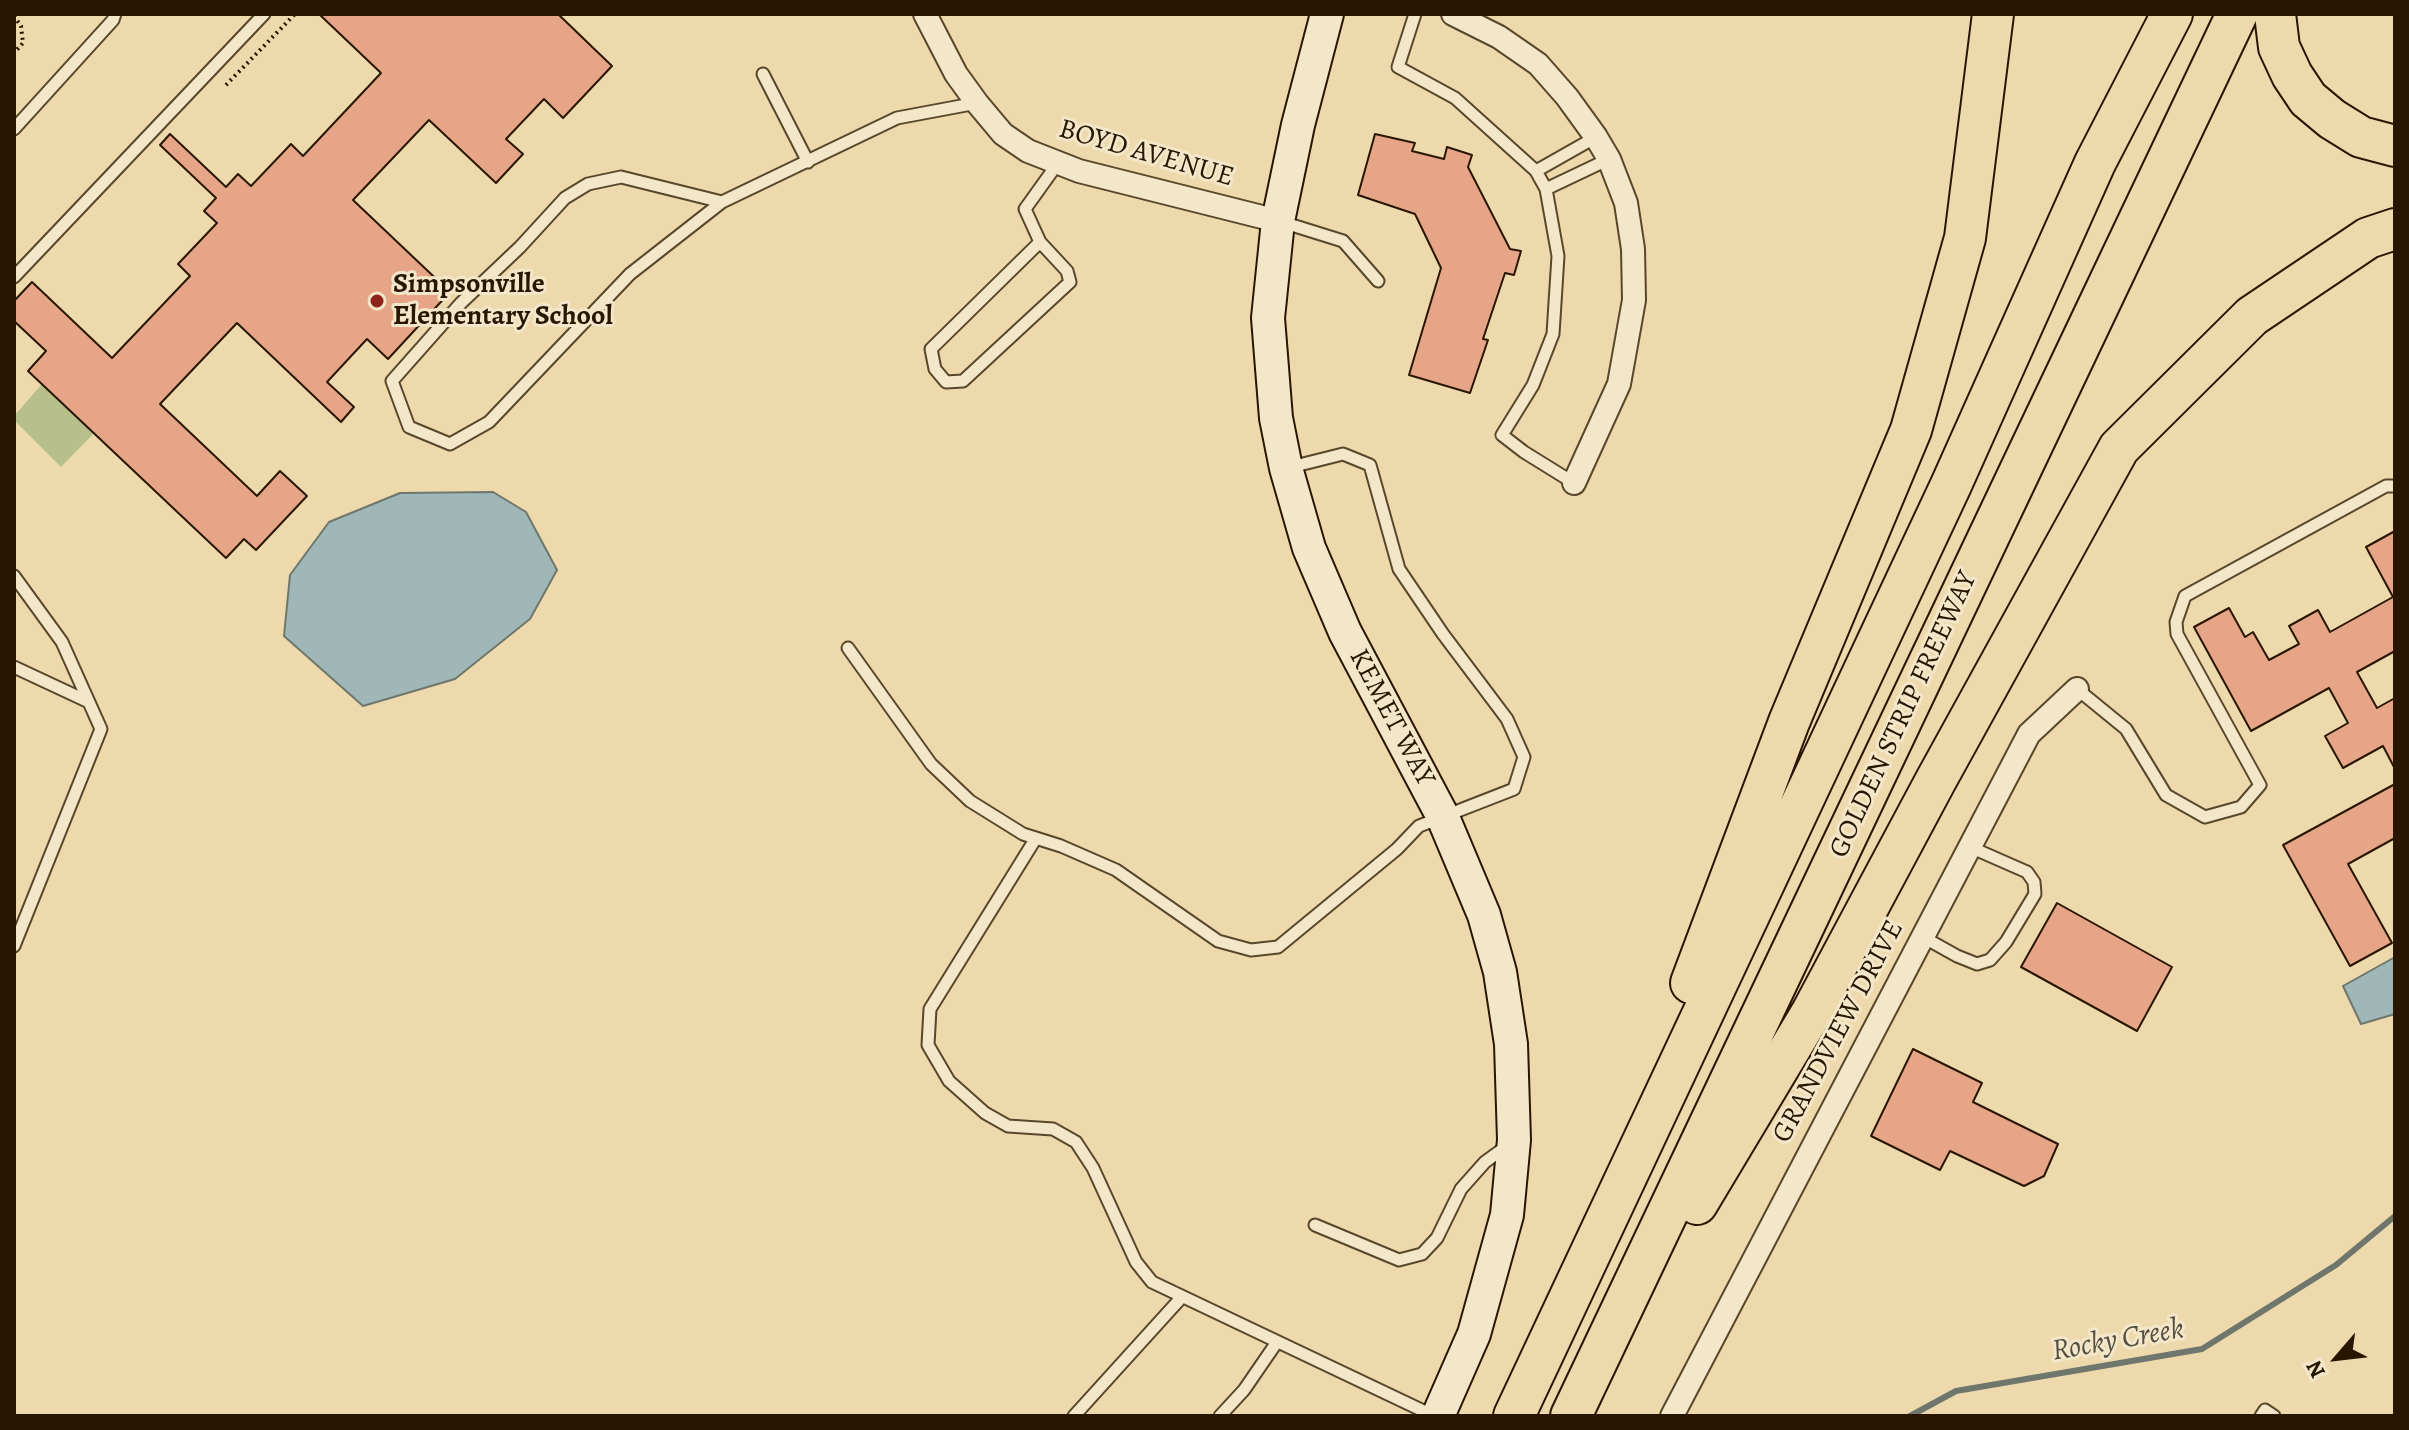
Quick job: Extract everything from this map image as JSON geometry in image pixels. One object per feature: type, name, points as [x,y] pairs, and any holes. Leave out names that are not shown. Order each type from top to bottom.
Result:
[{"type":"highway","points":[[1584,1267],[1789,722],[1911,430],[1965,238],[1993,14]]},
{"type":"highway","name":"GOLDEN STRIP FREEWAY","points":[[1514,1416],[1951,485],[2095,163],[2172,14]]},
{"type":"highway","name":"GOLDEN STRIP FREEWAY","points":[[1574,1410],[2237,14]]},
{"type":"highway","points":[[2275,14],[2279,47],[2308,99],[2361,137],[2395,146]]},
{"type":"highway","points":[[1574,1410],[1812,1012],[1928,793],[2119,448],[2252,316],[2368,238],[2395,229]]},
{"type":"street","name":"BOYD AVENUE","points":[[925,14],[956,74],[977,103],[1003,134],[1028,151],[1110,179],[1278,221]]},
{"type":"street","name":"KEMET WAY","points":[[1327,14],[1298,125],[1278,221],[1268,318],[1276,418],[1286,468],[1309,548],[1345,632],[1442,815],[1484,915],[1500,972],[1511,1044],[1514,1140],[1507,1215],[1474,1334],[1436,1416]]},
{"type":"street","points":[[1453,14],[1499,37],[1538,64],[1596,137],[1609,159],[1626,203],[1633,249],[1634,300],[1619,384],[1574,483]]},
{"type":"street","name":"GRANDVIEW DRIVE","points":[[1672,1416],[2029,734],[2077,689]]},
{"type":"lane","points":[[14,129],[113,20],[115,14]]},
{"type":"lane","points":[[14,277],[264,14]]},
{"type":"lane","points":[[1415,14],[1398,67],[1455,98],[1536,171],[1546,189],[1558,256],[1553,334],[1533,385],[1502,435],[1574,483]]},
{"type":"lane","points":[[763,74],[808,162]]},
{"type":"lane","points":[[722,202],[621,177],[588,184],[565,198],[520,247],[461,303],[392,381],[409,427],[450,444],[489,422],[630,274],[722,202],[897,118],[977,103]]},
{"type":"lane","points":[[1536,171],[1596,137]]},
{"type":"lane","points":[[1546,189],[1609,159]]},
{"type":"lane","points":[[1040,242],[931,349],[935,369],[946,382],[963,381],[1070,282],[1067,271],[1040,242],[1025,209],[1058,163]]},
{"type":"lane","points":[[1278,221],[1343,241],[1378,281]]},
{"type":"lane","points":[[848,648],[931,764],[970,801],[1023,834],[1061,846],[1116,870],[1218,941],[1251,950],[1278,947],[1397,849],[1419,826],[1514,789],[1524,757],[1507,719],[1399,569],[1370,465],[1343,454],[1286,468]]},
{"type":"lane","points":[[2077,689],[2126,729],[2166,795],[2205,817],[2241,807],[2260,785],[2177,634],[2176,622],[2185,596],[2386,486],[2395,486]]},
{"type":"lane","points":[[14,576],[62,642],[101,729],[14,946]]},
{"type":"lane","points":[[14,667],[89,702]]},
{"type":"lane","points":[[1036,838],[930,1009],[928,1045],[949,1081],[985,1113],[1008,1126],[1053,1129],[1076,1142],[1093,1168],[1136,1262],[1152,1282],[1436,1416]]},
{"type":"lane","points":[[1923,937],[1977,964],[1990,960],[2006,942],[2035,894],[2034,882],[2027,872],[1970,847]]},
{"type":"lane","points":[[1315,1225],[1399,1260],[1422,1254],[1437,1238],[1461,1189],[1485,1162],[1514,1140]]},
{"type":"lane","points":[[1074,1416],[1181,1298]]},
{"type":"lane","points":[[1220,1416],[1244,1390],[1277,1342]]},
{"type":"lane","points":[[2261,1416],[2265,1410],[2274,1416]]},
{"type":"path","points":[[226,85],[295,14]]},
{"type":"path","points":[[14,16],[21,26],[23,43],[14,53]]},
{"type":"green space","points":[[42,384],[94,433],[61,467],[14,420],[14,416]]},
{"type":"water","points":[[493,492],[526,512],[557,570],[530,619],[455,679],[363,706],[284,636],[290,575],[329,522],[400,493]]},
{"type":"water","points":[[2395,957],[2395,1014],[2361,1024],[2343,986]]},
{"type":"building","points":[[319,14],[558,14],[612,66],[563,118],[544,99],[506,139],[523,154],[496,183],[429,120],[353,200],[450,292],[388,359],[367,339],[327,382],[354,407],[341,422],[237,323],[160,404],[257,496],[280,471],[307,496],[256,550],[244,539],[226,558],[28,371],[46,351],[14,321],[14,301],[32,282],[112,358],[190,276],[178,264],[217,223],[204,211],[216,198],[160,145],[170,134],[226,187],[238,174],[251,186],[291,144],[303,156],[381,73]]},
{"type":"building","points":[[1375,134],[1415,143],[1412,151],[1444,159],[1447,147],[1472,155],[1468,167],[1510,249],[1521,251],[1514,275],[1505,273],[1483,339],[1488,340],[1470,393],[1409,375],[1441,268],[1415,214],[1358,195]]},
{"type":"building","points":[[2395,531],[2395,651],[2357,672],[2377,708],[2395,698],[2395,769],[2383,746],[2343,768],[2325,736],[2348,723],[2329,688],[2251,731],[2194,627],[2229,608],[2245,637],[2253,632],[2269,660],[2299,644],[2289,626],[2318,610],[2330,632],[2393,597],[2366,547]]},
{"type":"building","points":[[2395,784],[2395,838],[2348,864],[2392,943],[2350,966],[2283,845]]},
{"type":"building","points":[[2057,903],[2172,967],[2137,1031],[2021,967]]},
{"type":"building","points":[[1913,1049],[1982,1083],[1973,1102],[2058,1144],[2044,1176],[2024,1186],[1950,1151],[1940,1170],[1871,1136]]},
{"type":"waterway","name":"Rocky Creek","points":[[1910,1416],[1956,1391],[2202,1349],[2336,1265],[2395,1216]]},
{"type":"place","name":"Simpsonville Elementary School","points":[[377,301]]}]
